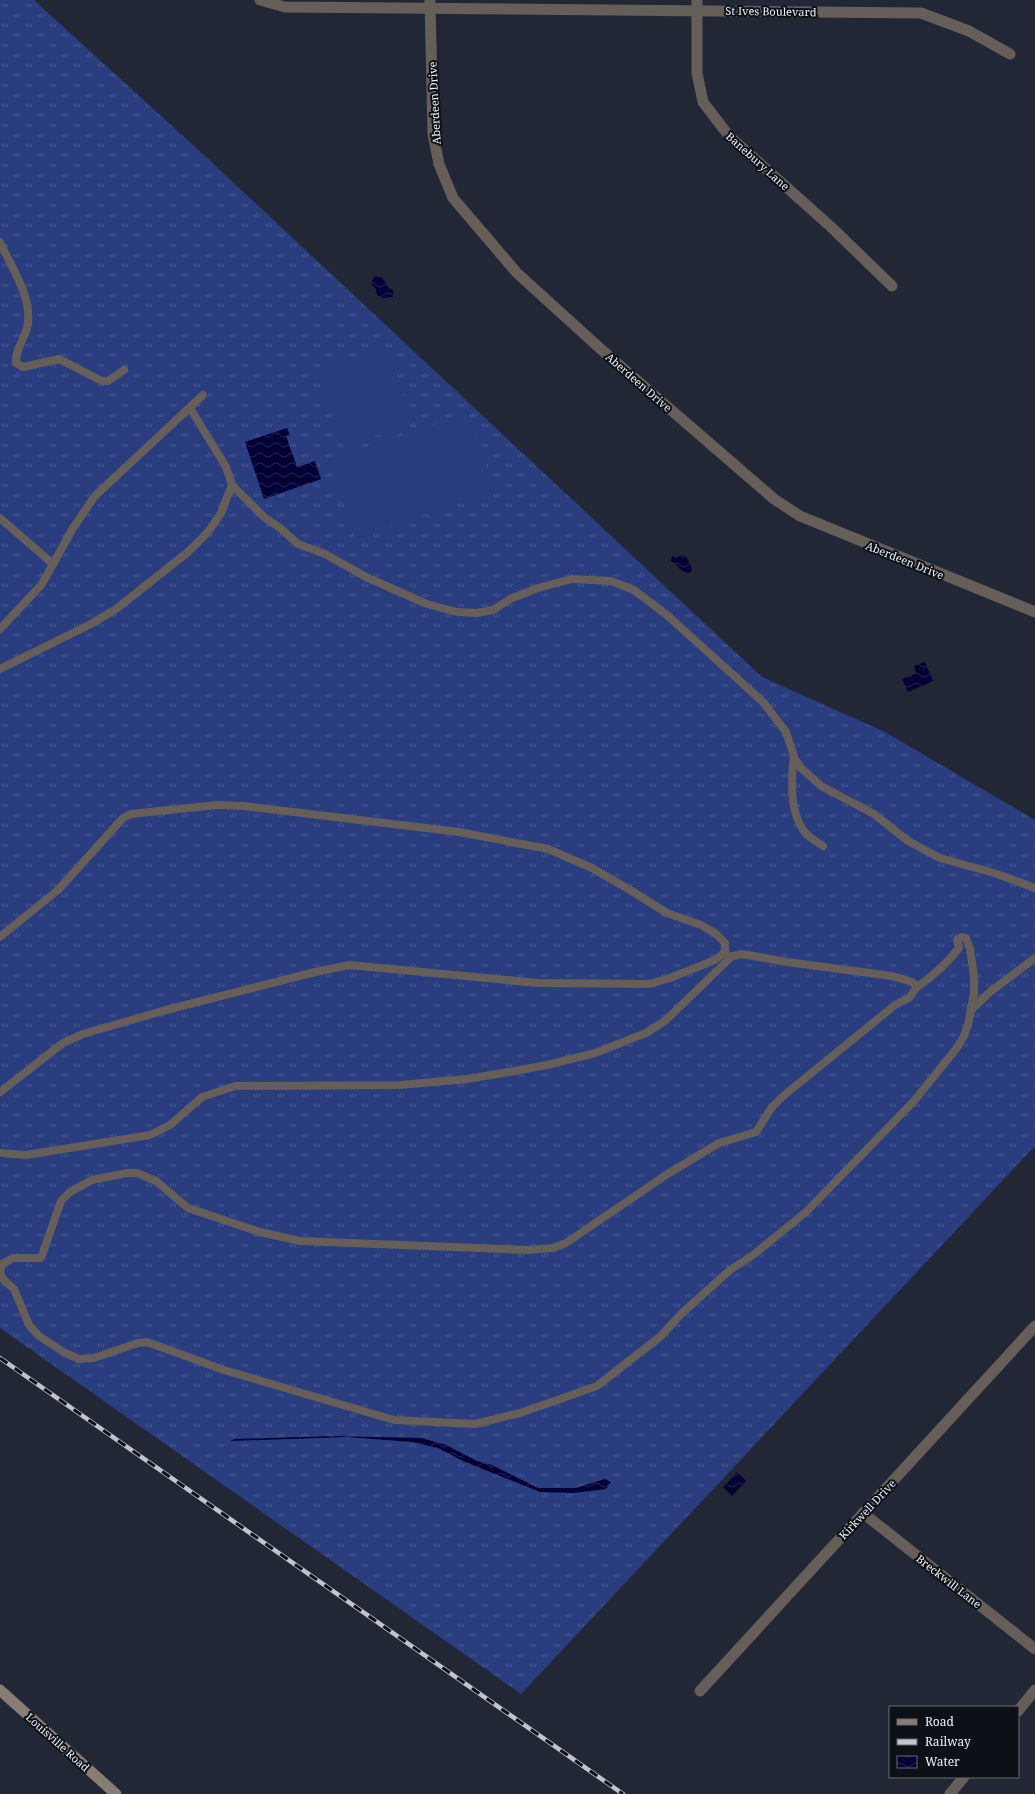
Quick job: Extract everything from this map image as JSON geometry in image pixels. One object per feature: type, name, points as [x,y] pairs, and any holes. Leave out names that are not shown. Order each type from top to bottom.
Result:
[{"type":"main road","name":"Louisville Road","points":[[0,1690],[116,1794]]},
{"type":"street","name":"St Ives Boulevard","points":[[260,0],[285,7],[430,4],[563,10],[697,5],[921,13],[969,31],[1010,54]]},
{"type":"street","name":"Aberdeen Drive","points":[[430,4],[433,134],[439,164],[453,198],[517,274],[604,352],[762,488],[794,512],[851,538],[1035,612]]},
{"type":"street","name":"Banebury Lane","points":[[697,5],[697,73],[703,102],[716,121],[729,136],[830,226],[892,286]]},
{"type":"street","name":"Kirkwell Drive","points":[[700,1691],[1035,1326]]},
{"type":"street","name":"Breckwill Lane","points":[[864,1513],[1035,1648]]},
{"type":"street","points":[[1019,1710],[1035,1690]]},
{"type":"street","points":[[950,1794],[963,1778]]},
{"type":"lane","points":[[0,242],[26,295],[28,323],[18,348],[16,363],[23,367],[59,359],[102,382],[108,381],[124,370]]},
{"type":"lane","points":[[0,629],[42,584],[73,528],[95,496],[203,395]]},
{"type":"lane","points":[[190,408],[226,466],[232,485],[265,518],[279,527],[298,544],[325,554],[368,578],[427,604],[456,612],[477,613],[492,610],[517,596],[538,588],[572,579],[611,581],[634,590],[668,616],[745,684],[763,702],[786,732],[794,756],[806,774],[821,786],[874,814],[908,840],[940,858],[994,873],[1035,888]]},
{"type":"lane","points":[[0,669],[91,624],[116,609],[188,552],[208,532],[221,514],[232,485]]},
{"type":"lane","points":[[0,518],[53,564]]},
{"type":"lane","points":[[794,756],[791,795],[800,824],[804,832],[823,846]]},
{"type":"lane","points":[[0,937],[58,890],[123,818],[138,813],[217,805],[244,806],[459,832],[548,849],[592,868],[667,914],[701,925],[715,933],[725,942],[725,952],[729,957],[728,960]]},
{"type":"lane","points":[[961,937],[966,938],[970,949],[974,976],[974,994],[964,1036],[956,1049],[914,1101],[806,1212],[753,1255],[730,1270],[682,1314],[661,1336],[597,1386],[520,1413],[475,1424],[394,1420],[224,1370],[147,1342],[138,1343],[94,1358],[79,1359],[39,1336],[29,1325],[14,1289],[4,1280],[0,1273],[2,1264],[13,1258],[41,1258],[61,1201],[70,1192],[92,1180],[127,1173],[137,1173],[156,1182],[188,1208],[260,1232],[300,1241],[528,1250],[552,1248],[566,1243],[666,1175],[719,1143],[756,1132],[772,1107],[782,1097],[895,1005],[909,998],[917,987],[939,971],[952,957],[959,948],[957,940],[961,937]]},
{"type":"lane","points":[[0,1092],[62,1043],[83,1034],[166,1010],[315,972],[349,965],[538,983],[650,984],[670,978],[715,960],[725,952]]},
{"type":"lane","points":[[0,1153],[26,1155],[150,1135],[170,1126],[202,1097],[235,1086],[400,1085],[503,1074],[581,1056],[616,1046],[646,1033],[665,1022],[728,960],[733,956],[742,954],[787,962],[892,976],[912,982],[917,987]]},
{"type":"lane","points":[[971,1010],[990,992],[1035,958]]},
{"type":"green space","points":[[0,0],[34,0],[205,156],[762,677],[885,732],[1035,820],[1035,1146],[521,1694],[0,1328]]},
{"type":"green space","points":[[386,346],[413,423],[344,447],[317,370]]},
{"type":"green space","points":[[468,413],[495,490],[356,538],[329,461]]},
{"type":"water","points":[[375,276],[382,278],[389,288],[393,290],[393,297],[381,298],[377,295],[376,289],[372,285],[372,281]]},
{"type":"water","points":[[287,428],[290,435],[286,436],[297,467],[315,461],[321,479],[264,499],[245,442]]},
{"type":"water","points":[[682,555],[686,556],[692,569],[690,573],[684,572],[671,561],[672,556],[676,558]]},
{"type":"water","points":[[925,662],[933,681],[908,692],[902,679],[916,673],[914,666]]},
{"type":"water","points":[[333,1436],[421,1438],[446,1445],[477,1461],[492,1465],[538,1488],[576,1488],[605,1479],[611,1482],[606,1489],[574,1493],[540,1492],[463,1461],[438,1448],[412,1442],[347,1437],[230,1441],[235,1439]]},
{"type":"water","points":[[737,1472],[746,1481],[732,1496],[723,1487]]},
{"type":"railway","points":[[0,1358],[623,1794]]}]
